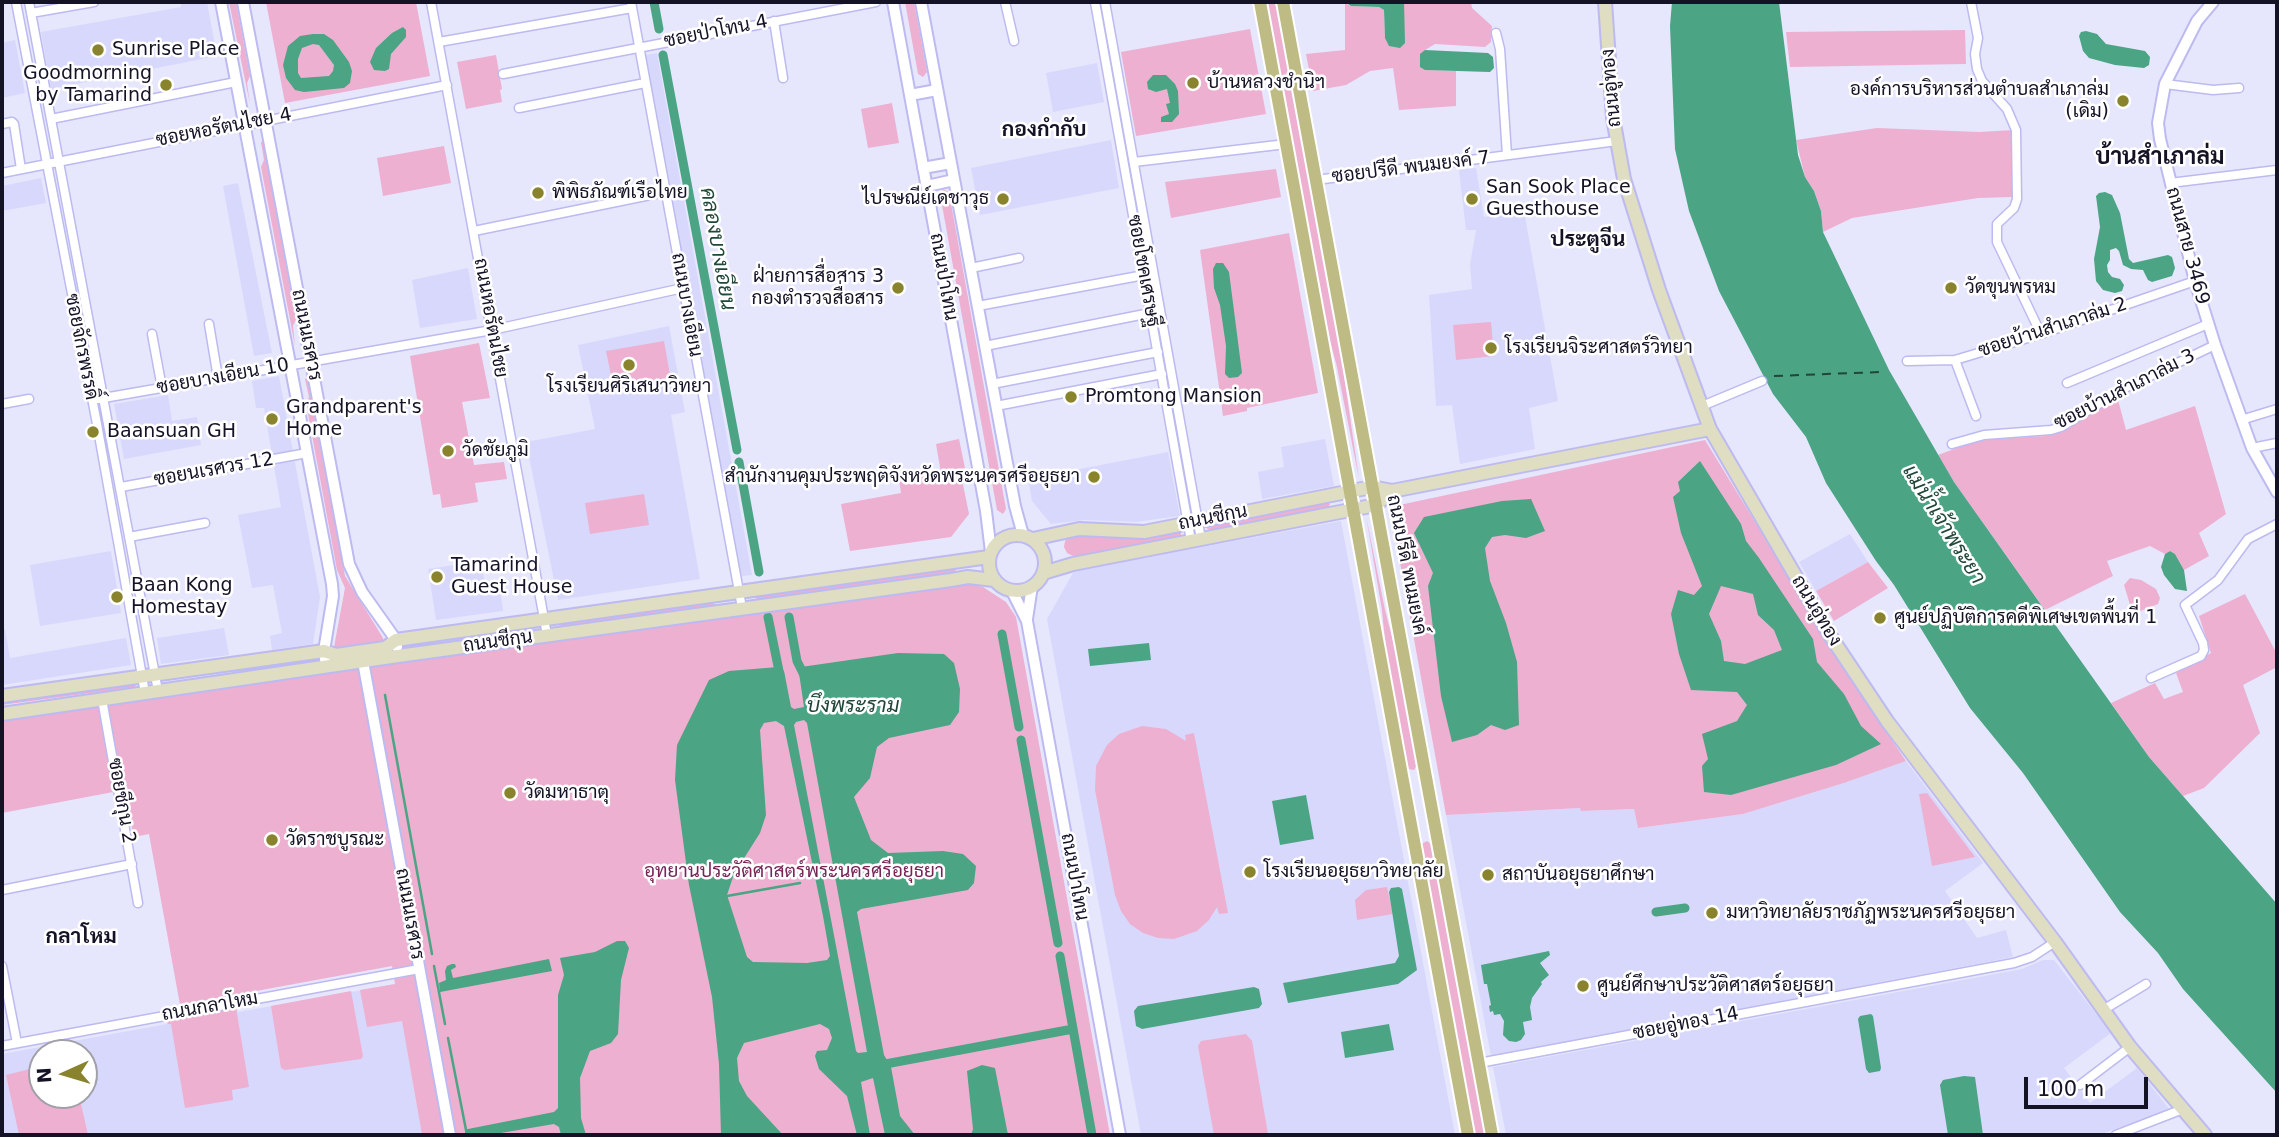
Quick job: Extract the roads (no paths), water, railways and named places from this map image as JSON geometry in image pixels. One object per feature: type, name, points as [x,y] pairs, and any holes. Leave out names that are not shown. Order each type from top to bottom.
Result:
[{"type":"main road","points":[[1260,2],[1468,1135]]},
{"type":"main road","name":"ถนนปรีดี พนมยงค์","points":[[1283,2],[1492,1135]]},
{"type":"main road","name":"ถนนอู่ทอง","points":[[1605,2],[1616,141],[1624,179],[1659,290],[1710,429],[1847,664],[2130,1047],[2205,1135]]},
{"type":"main road","name":"ถนนชีกุน","points":[[1028,537],[1079,529],[1144,532],[1372,487],[1392,491],[1710,429]]},
{"type":"main road","points":[[1376,505],[1392,491]]},
{"type":"main road","name":"ถนนชีกุน","points":[[1043,573],[1073,564],[1376,505]]},
{"type":"main road","points":[[1004,537],[1028,537],[1040,547],[1044,557],[1043,573],[1032,586],[1021,591],[1012,591],[994,580],[989,569],[990,554],[1004,537]]},
{"type":"main road","name":"ถนนชีกุน","points":[[2,713],[326,666],[385,648],[396,640],[739,593],[990,554]]},
{"type":"main road","name":"ถนนชีกุน","points":[[2,696],[324,651],[336,655],[398,656],[968,577],[994,580]]},
{"type":"main road","points":[[1402,774],[1418,775],[1425,770]]},
{"type":"main road","points":[[1415,844],[1430,837],[1438,840]]},
{"type":"street","name":"ซอยจักรพรรดิ์","points":[[16,2],[122,566],[151,692]]},
{"type":"street","name":"ซอยจักรพรรดิ์","points":[[29,2],[135,564],[151,692]]},
{"type":"street","points":[[31,13],[94,2]]},
{"type":"street","name":"ถนนนเรศวร","points":[[221,2],[332,584],[333,596],[324,651],[326,666]]},
{"type":"street","name":"ถนนนเรศวร","points":[[243,2],[349,564],[362,592],[396,640],[398,656]]},
{"type":"street","name":"ถนนหอรัตนไชย","points":[[431,2],[547,635]]},
{"type":"street","name":"ซอยป่าโทน 4","points":[[503,74],[876,2]]},
{"type":"street","name":"ถนนป่าโทน","points":[[893,2],[986,511],[990,554]]},
{"type":"street","name":"ถนนป่าโทน","points":[[921,2],[1015,506],[1028,537]]},
{"type":"street","points":[[1005,2],[1014,41]]},
{"type":"street","name":"ซอยโชคเศรษฐี","points":[[1095,2],[1161,374],[1193,522]]},
{"type":"street","name":"ซอยโชคเศรษฐี","points":[[1105,2],[1196,540]]},
{"type":"street","points":[[1971,2],[1977,29],[1977,69],[1982,81],[2007,109],[2016,130],[2017,199],[2014,208],[1997,224],[1997,242],[2041,334]]},
{"type":"street","name":"ถนนสาย 3469","points":[[2213,2],[2197,21],[2165,84],[2158,124],[2170,183],[2208,324],[2252,448],[2277,492]]},
{"type":"street","points":[[439,42],[631,5]]},
{"type":"street","name":"ถนนบางเอียน","points":[[631,5],[742,608]]},
{"type":"street","points":[[774,21],[783,78]]},
{"type":"street","points":[[1496,33],[1502,70],[1507,155]]},
{"type":"street","points":[[25,51],[37,48]]},
{"type":"street","points":[[51,119],[236,82]]},
{"type":"street","points":[[519,108],[645,83]]},
{"type":"street","points":[[2165,84],[2213,90],[2239,88]]},
{"type":"street","name":"ซอยหอรัตนไชย 4","points":[[2,173],[447,85]]},
{"type":"street","points":[[910,95],[937,90]]},
{"type":"street","points":[[2,124],[14,124],[21,169]]},
{"type":"street","points":[[1117,125],[1127,124]]},
{"type":"street","name":"ซอยปรีดี พนมยงค์ 7","points":[[1315,180],[1616,141]]},
{"type":"street","points":[[1134,162],[1286,144]]},
{"type":"street","points":[[923,168],[951,163]]},
{"type":"street","points":[[2170,183],[2277,170]]},
{"type":"street","points":[[926,186],[954,180]]},
{"type":"street","points":[[474,230],[665,192]]},
{"type":"street","points":[[61,241],[73,239]]},
{"type":"street","points":[[971,268],[1018,258]]},
{"type":"street","points":[[978,306],[1144,275]]},
{"type":"street","name":"ซอยบ้านสำเภาล่ม 2","points":[[1908,361],[1955,360],[2041,334],[2195,281]]},
{"type":"street","name":"ซอยบางเอียน 10","points":[[92,400],[492,330],[683,288]]},
{"type":"street","points":[[985,346],[1150,313]]},
{"type":"street","points":[[209,324],[218,378]]},
{"type":"street","points":[[2067,383],[2208,324]]},
{"type":"street","points":[[152,334],[162,388]]},
{"type":"street","name":"ซอยบ้านสำเภาล่ม 3","points":[[1952,444],[1984,435],[2061,427],[2123,389],[2215,345]]},
{"type":"street","points":[[992,384],[1158,352]]},
{"type":"street","points":[[1955,360],[1976,416]]},
{"type":"street","points":[[996,406],[1161,374]]},
{"type":"street","points":[[1702,406],[1762,380]]},
{"type":"street","points":[[2,404],[29,399]]},
{"type":"street","points":[[2241,420],[2277,409]]},
{"type":"street","points":[[2252,448],[2277,443]]},
{"type":"street","name":"ซอยนเรศวร 12","points":[[121,487],[307,453]]},
{"type":"street","points":[[130,537],[205,523]]},
{"type":"street","points":[[2151,678],[2201,656],[2203,643],[2185,605],[2218,580],[2248,539],[2277,524]]},
{"type":"street","points":[[122,566],[135,564]]},
{"type":"street","name":"ถนนป่าโทน","points":[[1027,619],[1032,586]]},
{"type":"street","name":"ถนนป่าโทน","points":[[1012,591],[1027,619],[1120,1135]]},
{"type":"street","name":"ถนนนเรศวร","points":[[362,656],[450,1135]]},
{"type":"street","name":"ซอยชีกุน 2","points":[[102,699],[138,903]]},
{"type":"street","points":[[2,890],[132,864]]},
{"type":"street","name":"ซอยอู่ทอง 14","points":[[1479,1063],[2014,963],[2032,957],[2055,942]]},
{"type":"street","points":[[2,966],[17,1043]]},
{"type":"street","name":"ถนนกลาโหม","points":[[2,1046],[419,969]]},
{"type":"street","points":[[2104,1010],[2146,984]]},
{"type":"street","points":[[2080,1085],[2130,1047]]},
{"type":"street","points":[[2116,1135],[2183,1109]]},
{"type":"water","points":[[1345,2],[1404,2],[1405,43],[1400,48],[1389,46],[1385,38],[1384,10],[1379,7],[1351,6]]},
{"type":"water","name":"แม่น้ำเจ้าพระยา","points":[[1672,2],[1779,2],[1798,155],[1821,211],[1823,232],[1889,370],[1954,482],[2149,757],[2277,904],[2277,1093],[2183,989],[2158,953],[2120,912],[2023,773],[1970,708],[1894,585],[1826,483],[1806,437],[1773,394],[1719,291],[1689,211],[1675,149],[1670,26]]},
{"type":"water","points":[[403,27],[406,37],[391,54],[389,69],[374,70],[370,62],[376,48]]},
{"type":"water","points":[[2086,31],[2097,34],[2106,44],[2145,51],[2150,57],[2149,65],[2144,68],[2115,65],[2089,58],[2083,51],[2079,36]]},
{"type":"water","points":[[324,34],[333,40],[349,62],[352,71],[350,83],[344,88],[304,92],[295,90],[286,78],[283,65],[288,46],[300,36]],"holes":[[[319,45],[334,65],[333,71],[329,76],[301,78],[298,73],[298,59],[302,48]]]},
{"type":"water","points":[[1425,50],[1488,53],[1493,57],[1494,68],[1490,72],[1425,70],[1420,67],[1420,54]]},
{"type":"water","points":[[1153,75],[1166,75],[1178,91],[1179,114],[1172,122],[1161,122],[1161,117],[1169,114],[1166,104],[1170,103],[1167,89],[1156,92],[1148,89],[1147,82]]},
{"type":"water","points":[[2105,192],[2112,195],[2120,213],[2129,259],[2133,263],[2168,255],[2172,257],[2175,268],[2172,276],[2152,282],[2148,280],[2143,270],[2123,265],[2116,248],[2110,250],[2108,272],[2112,277],[2120,279],[2124,285],[2122,291],[2115,293],[2103,290],[2096,281],[2094,259],[2100,227],[2096,196]]},
{"type":"water","points":[[1216,263],[1223,263],[1229,272],[1242,373],[1238,377],[1229,378],[1225,374],[1226,346],[1220,305],[1214,288],[1213,269]]},
{"type":"water","points":[[1700,461],[1741,524],[1746,541],[1813,639],[1817,662],[1844,694],[1861,726],[1881,744],[1836,765],[1731,795],[1704,792],[1702,766],[1708,759],[1702,734],[1737,721],[1747,705],[1737,692],[1691,690],[1679,654],[1671,614],[1678,590],[1694,595],[1702,586],[1681,533],[1673,497],[1680,491],[1678,482]],"holes":[[[1721,586],[1753,594],[1758,615],[1774,630],[1782,650],[1745,664],[1724,661],[1721,641],[1709,614]]]},
{"type":"water","points":[[1531,499],[1545,531],[1526,538],[1505,535],[1492,537],[1485,548],[1490,581],[1517,662],[1519,725],[1505,730],[1491,725],[1477,735],[1452,742],[1441,696],[1428,586],[1433,573],[1414,533],[1424,517],[1502,501]]},
{"type":"water","points":[[2170,551],[2175,554],[2184,570],[2187,591],[2175,589],[2164,575],[2161,567],[2165,554]]},
{"type":"water","points":[[1149,643],[1151,660],[1090,666],[1088,649]]},
{"type":"water","name":"บึงพระราม","points":[[898,653],[944,654],[954,663],[960,689],[959,712],[950,725],[889,738],[877,747],[870,778],[854,797],[871,840],[888,853],[943,851],[963,854],[976,866],[974,883],[968,890],[861,909],[857,912],[884,1055],[891,1067],[900,1116],[915,1135],[885,1135],[873,1078],[861,1082],[870,1135],[857,1135],[847,1096],[819,1069],[815,1056],[817,1051],[827,1050],[832,1038],[829,1029],[820,1024],[744,1043],[737,1058],[739,1081],[747,1096],[783,1135],[721,1135],[719,1064],[712,997],[689,885],[675,780],[677,745],[709,680],[729,671],[778,667],[784,671],[791,707],[794,709],[804,707],[799,673],[801,667]],"holes":[[[804,720],[807,723],[867,1052],[856,1051],[794,725]],[[776,721],[784,726],[823,916],[830,956],[827,960],[807,963],[753,962],[747,957],[727,895],[734,874],[760,833],[766,815],[760,730],[764,723]]]},
{"type":"water","points":[[1306,795],[1314,839],[1280,845],[1272,801]]},
{"type":"water","points":[[1391,888],[1402,889],[1417,970],[1398,984],[1288,1003],[1283,983],[1395,963],[1399,956],[1389,892]]},
{"type":"water","points":[[617,941],[625,941],[629,948],[621,980],[618,1034],[611,1043],[590,1051],[580,1078],[581,1118],[586,1135],[561,1135],[559,1127],[554,1124],[489,1135],[466,1135],[465,1130],[468,1129],[554,1112],[558,1108],[558,995],[564,975],[560,958],[595,952]]},
{"type":"water","points":[[1549,951],[1550,955],[1540,963],[1549,975],[1541,982],[1532,998],[1532,1020],[1523,1022],[1525,1034],[1521,1040],[1509,1041],[1503,1035],[1504,1021],[1500,1014],[1494,1015],[1493,1011],[1490,1012],[1487,984],[1484,984],[1481,965]]},
{"type":"water","points":[[549,959],[552,971],[440,992],[439,983],[446,980],[445,971],[447,966],[452,964],[456,967],[451,970],[453,978]]},
{"type":"water","points":[[1254,987],[1259,989],[1262,1004],[1259,1008],[1142,1029],[1136,1026],[1134,1011],[1138,1006]]},
{"type":"water","points":[[1871,1014],[1881,1068],[1880,1071],[1869,1073],[1866,1069],[1858,1019]]},
{"type":"water","points":[[1389,1024],[1394,1050],[1345,1058],[1341,1032]]},
{"type":"water","points":[[982,1065],[995,1068],[1008,1135],[971,1135],[973,1129],[967,1071]]},
{"type":"water","points":[[1975,1077],[1983,1135],[1948,1135],[1940,1085],[1943,1080]]},
{"type":"waterway","name":"คลองบางเอียน","points":[[654,2],[659,29]]},
{"type":"waterway","name":"คลองบางเอียน","points":[[663,55],[737,450]]},
{"type":"waterway","name":"คลองบางเอียน","points":[[739,462],[759,572]]},
{"type":"waterway","points":[[768,617],[780,676]]},
{"type":"waterway","points":[[789,617],[797,661],[806,679]]},
{"type":"waterway","points":[[1002,634],[1019,727]]},
{"type":"waterway","points":[[385,695],[432,954]]},
{"type":"waterway","points":[[1021,740],[1058,943]]},
{"type":"waterway","points":[[727,896],[800,883]]},
{"type":"waterway","points":[[1656,912],[1685,908]]},
{"type":"waterway","points":[[1060,956],[1092,1135]]},
{"type":"waterway","points":[[434,966],[445,1024]]},
{"type":"waterway","points":[[880,1065],[1073,1029]]},
{"type":"waterway","points":[[448,1038],[467,1135]]},
{"type":"place","name":"Sunrise Place","points":[[98,50]]},
{"type":"place","name":"บ้านหลวงชำนิฯ","points":[[1193,83]]},
{"type":"place","name":"Goodmorning by Tamarind","points":[[166,85]]},
{"type":"place","name":"องค์การบริหารส่วนตำบลสำเภาล่ม (เดิม)","points":[[2123,101]]},
{"type":"place","name":"พิพิธภัณฑ์เรือไทย","points":[[538,193]]},
{"type":"place","name":"ไปรษณีย์เดชาวุธ","points":[[1003,199]]},
{"type":"place","name":"San Sook Place Guesthouse","points":[[1472,199]]},
{"type":"place","name":"ฝ่ายการสื่อสาร 3 กองตำรวจสื่อสาร","points":[[898,288]]},
{"type":"place","name":"วัดขุนพรหม","points":[[1951,288]]},
{"type":"place","name":"โรงเรียนจิระศาสตร์วิทยา","points":[[1491,348]]},
{"type":"place","name":"โรงเรียนศิริเสนาวิทยา","points":[[629,365]]},
{"type":"place","name":"Promtong Mansion","points":[[1071,397]]},
{"type":"place","name":"Grandparent's Home","points":[[272,419]]},
{"type":"place","name":"Baansuan GH","points":[[93,432]]},
{"type":"place","name":"วัดชัยภูมิ","points":[[448,451]]},
{"type":"place","name":"สำนักงานคุมประพฤติจังหวัดพระนครศรีอยุธยา","points":[[1094,477]]},
{"type":"place","name":"Tamarind Guest House","points":[[437,577]]},
{"type":"place","name":"Baan Kong Homestay","points":[[117,597]]},
{"type":"place","name":"ศูนย์ปฏิบัติการคดีพิเศษเขตพื้นที่ 1","points":[[1880,618]]},
{"type":"place","name":"วัดมหาธาตุ","points":[[510,793]]},
{"type":"place","name":"วัดราชบูรณะ","points":[[272,840]]},
{"type":"place","name":"โรงเรียนอยุธยาวิทยาลัย","points":[[1250,872]]},
{"type":"place","name":"สถาบันอยุธยาศึกษา","points":[[1488,875]]},
{"type":"place","name":"มหาวิทยาลัยราชภัฏพระนครศรีอยุธยา","points":[[1712,913]]},
{"type":"place","name":"ศูนย์ศึกษาประวัติศาสตร์อยุธยา","points":[[1583,986]]},
{"type":"district","name":"กองกำกับ","points":[[1044,131]]},
{"type":"district","name":"บ้านสำเภาล่ม","points":[[2160,158]]},
{"type":"district","name":"ประตูจีน","points":[[1588,241]]},
{"type":"district","name":"กลาโหม","points":[[81,938]]},
{"type":"park label","name":"อุทยานประวัติศาสตร์พระนครศรีอยุธยา","points":[[794,872]]}]
